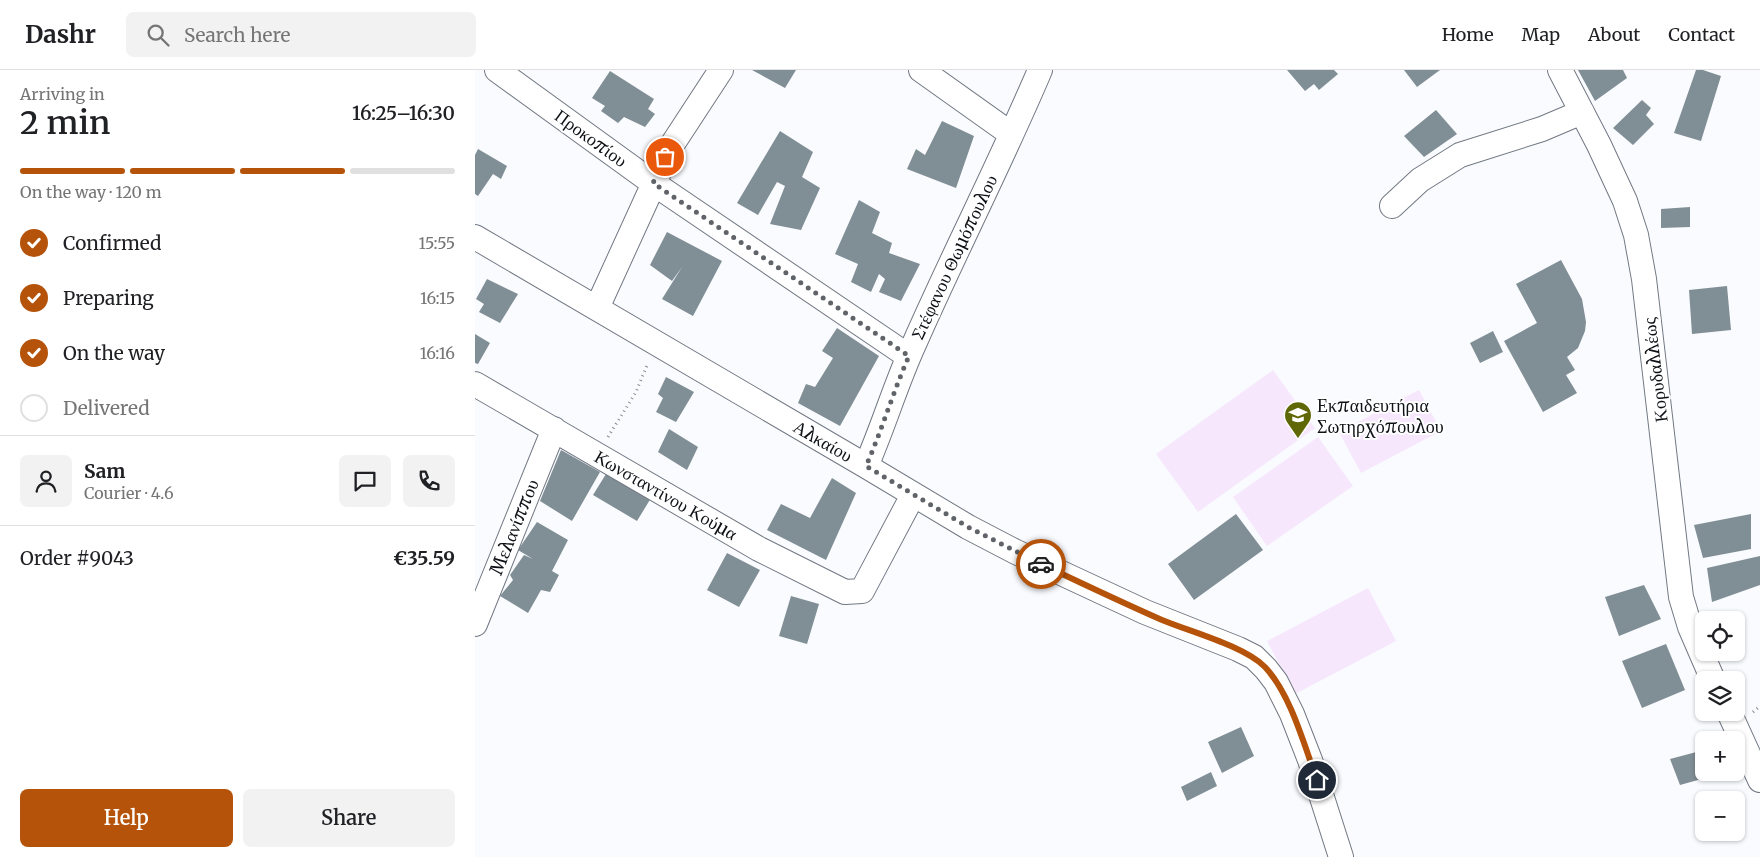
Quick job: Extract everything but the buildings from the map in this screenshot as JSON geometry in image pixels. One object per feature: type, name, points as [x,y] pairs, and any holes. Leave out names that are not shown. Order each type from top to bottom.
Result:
[{"type":"street","name":"Προκοπίου","points":[[497,70],[653,183],[909,356]]},
{"type":"street","points":[[597,308],[653,183],[677,136],[721,70]]},
{"type":"street","points":[[921,70],[1011,134]]},
{"type":"street","name":"Στέφανου Θωμόπουλου","points":[[866,466],[879,437],[898,379],[1040,70]]},
{"type":"street","name":"Κορυδαλλέως","points":[[1560,70],[1616,182],[1639,244],[1681,597],[1690,627],[1709,671]]},
{"type":"street","points":[[1392,206],[1420,180],[1460,155],[1477,148],[1542,130],[1582,112]]},
{"type":"street","name":"Αλκαίου","points":[[475,238],[968,527],[1015,552],[1145,612],[1254,657],[1276,682],[1292,714],[1317,780],[1341,857]]},
{"type":"street","name":"Κωνσταντίνου Κούμα","points":[[475,384],[759,549],[845,592],[862,591],[913,494]]},
{"type":"street","name":"Μελανίππου","points":[[475,624],[554,430]]},
{"type":"street","points":[[1733,721],[1760,780]]},
{"type":"path","points":[[597,454],[636,392],[656,344]]},
{"type":"shaded area","points":[[1273,370],[1315,428],[1198,512],[1156,454]]},
{"type":"shaded area","points":[[1419,390],[1441,431],[1361,473],[1339,432]]},
{"type":"shaded area","points":[[1318,437],[1353,486],[1267,546],[1233,497]]},
{"type":"shaded area","points":[[1368,588],[1396,641],[1295,694],[1267,641]]},
{"type":"way so far","points":[[665,157],[653,183],[909,356],[898,379],[879,437],[866,466],[968,527],[1041,564]]},
{"type":"place","name":"Εκπαιδευτήρια Σωτηρχόπουλου","points":[[1298,439]]},
{"type":"route","points":[[1041,564],[1145,612],[1254,657],[1276,682],[1286,701],[1317,780]]}]
